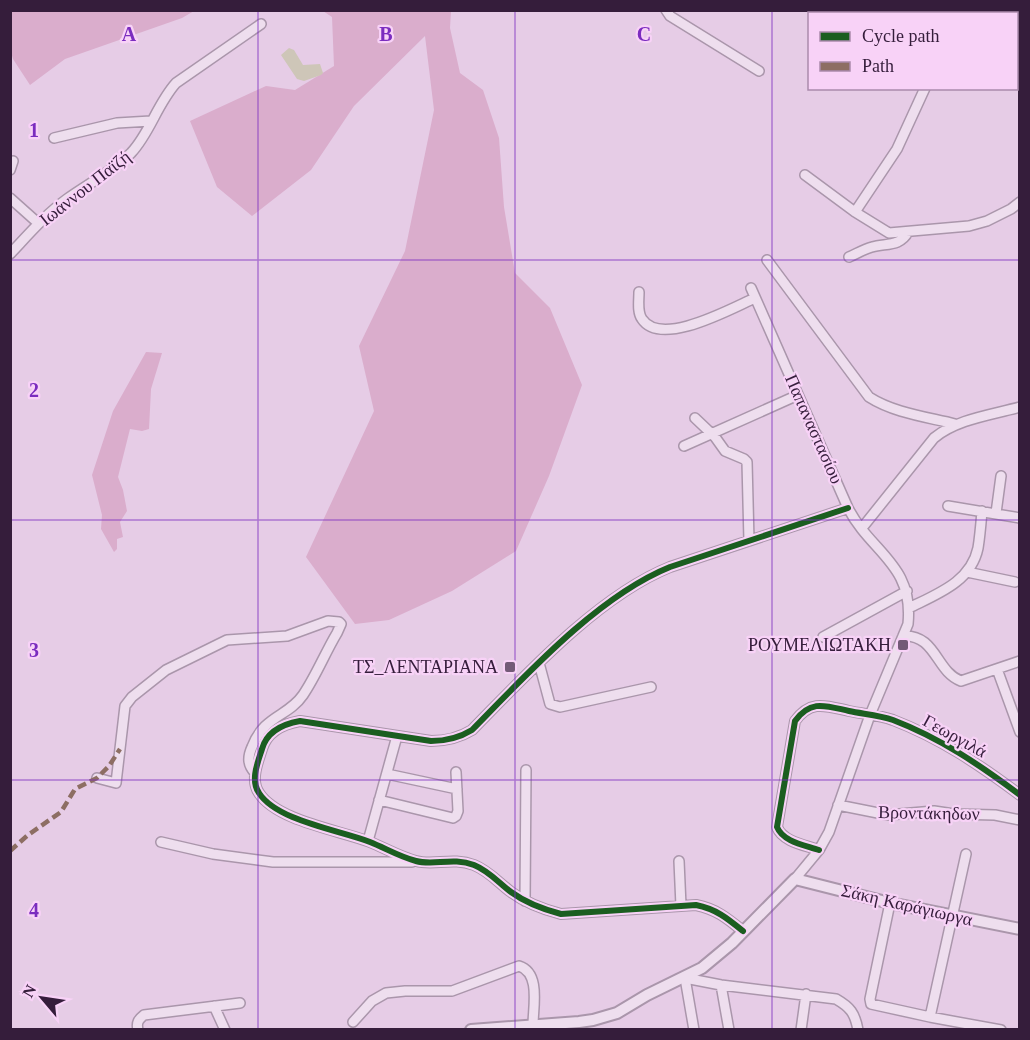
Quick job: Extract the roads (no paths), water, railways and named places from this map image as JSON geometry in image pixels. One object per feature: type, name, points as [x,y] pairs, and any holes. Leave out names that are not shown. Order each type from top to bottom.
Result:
[{"type":"street","points":[[666,10],[670,16],[759,71]]},
{"type":"street","name":"Ιωάννου Παϊζή","points":[[10,255],[38,223],[125,158],[143,138],[165,96],[181,78],[261,24]]},
{"type":"street","points":[[855,212],[897,149],[924,90]]},
{"type":"street","points":[[54,138],[117,123],[151,121]]},
{"type":"street","points":[[805,175],[855,212],[889,233],[969,226],[987,221],[1020,202]]},
{"type":"street","points":[[10,198],[38,223]]},
{"type":"street","points":[[849,257],[871,247],[897,243],[905,238],[908,232]]},
{"type":"street","points":[[767,260],[869,397],[893,408],[956,424]]},
{"type":"street","name":"Παπαναστασίου","points":[[471,1029],[579,1022],[606,1017],[685,978],[716,958],[795,879],[819,850],[829,832],[870,715],[908,624],[907,591],[882,550],[848,508],[751,288]]},
{"type":"street","points":[[639,292],[639,312],[644,322],[656,329],[665,330],[678,329],[699,322],[755,298]]},
{"type":"street","points":[[684,446],[798,395]]},
{"type":"street","points":[[862,528],[934,438],[943,430],[956,424],[1020,407]]},
{"type":"street","points":[[695,418],[725,451],[747,462],[749,542]]},
{"type":"street","points":[[996,513],[1002,476]]},
{"type":"street","points":[[948,506],[1020,518]]},
{"type":"street","points":[[417,862],[368,841],[277,810],[258,792],[255,773],[263,743],[270,734],[288,723],[300,721],[431,741],[447,741],[463,735],[472,730],[539,663],[589,619],[642,579],[670,567],[848,508]]},
{"type":"street","points":[[909,608],[945,590],[967,572],[978,548],[982,510]]},
{"type":"street","points":[[967,572],[1015,582]]},
{"type":"street","points":[[823,637],[907,591]]},
{"type":"street","points":[[97,778],[116,783],[125,706],[132,697],[165,670],[227,640],[287,636],[328,621],[339,622],[341,624],[337,633],[302,696],[259,732],[252,745],[249,759],[249,764],[255,773]]},
{"type":"street","points":[[903,636],[918,637],[935,653],[953,678],[966,680],[1020,660]]},
{"type":"street","points":[[539,663],[550,704],[554,706],[560,707],[651,687]]},
{"type":"street","points":[[997,669],[1020,732]]},
{"type":"street","name":"Γεωργιλά","points":[[819,850],[787,838],[780,833],[777,827],[795,721],[801,713],[816,706],[828,706],[892,720],[944,742],[1020,795]]},
{"type":"street","points":[[368,841],[397,736]]},
{"type":"street","points":[[525,901],[526,770]]},
{"type":"street","points":[[379,800],[453,818],[458,811],[456,772]]},
{"type":"street","points":[[387,774],[457,789]]},
{"type":"street","name":"Βροντάκηδων","points":[[838,805],[888,815],[934,811],[995,815],[1020,820]]},
{"type":"street","points":[[161,842],[213,854],[273,862],[458,861],[476,866],[490,874],[525,901],[561,914],[696,905],[711,908],[724,915],[743,931]]},
{"type":"street","points":[[930,1017],[966,854]]},
{"type":"street","points":[[678,861],[681,906]]},
{"type":"street","name":"Σάκη Καράγιωργα","points":[[795,879],[890,903],[1020,929]]},
{"type":"street","points":[[890,903],[870,999],[871,1004],[999,1029]]},
{"type":"street","points":[[353,1022],[372,1001],[386,993],[452,991],[519,966],[528,971],[533,980],[533,1025]]},
{"type":"street","points":[[694,1029],[685,978],[721,985],[836,999],[854,1013],[858,1029]]},
{"type":"street","points":[[721,985],[729,1029]]},
{"type":"street","points":[[801,1029],[806,994]]},
{"type":"street","points":[[138,1029],[139,1019],[144,1015],[240,1003]]},
{"type":"street","points":[[214,1006],[225,1029]]},
{"type":"place","name":"ΡΟΥΜΕΛΙΩΤΑΚΗ","points":[[903,645]]},
{"type":"place","name":"ΤΣ_ΛΕΝΤΑΡΙΑΝΑ","points":[[510,667]]}]
